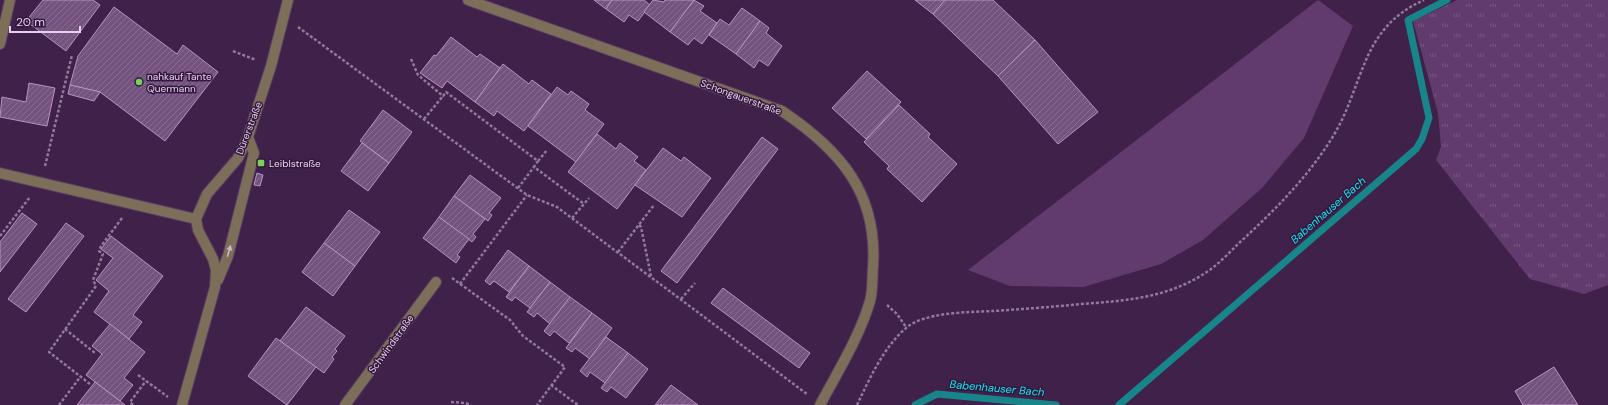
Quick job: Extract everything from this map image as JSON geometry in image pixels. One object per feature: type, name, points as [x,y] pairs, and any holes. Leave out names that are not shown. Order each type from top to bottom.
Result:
[{"type":"street","points":[[0,44],[10,0]]},
{"type":"street","name":"Dürerstraße","points":[[196,219],[207,194],[238,158],[248,137],[271,66],[288,0]]},
{"type":"street","name":"Schongauerstraße","points":[[468,0],[782,111],[810,130],[835,153],[851,175],[869,213],[874,250],[870,300],[853,342],[821,404]]},
{"type":"street","points":[[178,403],[215,288],[228,256],[254,154],[248,137]]},
{"type":"street","points":[[0,173],[196,219],[198,230],[213,259],[216,270],[215,288]]},
{"type":"street","name":"Schwindstraße","points":[[346,405],[436,282]]},
{"type":"path","points":[[857,405],[876,366],[887,349],[906,327],[929,317],[956,313],[1112,302],[1152,296],[1169,292],[1203,275],[1251,233],[1294,189],[1332,137],[1349,103],[1374,42],[1388,24],[1399,14],[1424,0]]},
{"type":"path","points":[[284,16],[527,195],[557,207],[821,404]]},
{"type":"path","points":[[233,51],[271,66]]},
{"type":"path","points":[[0,236],[41,183],[72,55]]},
{"type":"path","points":[[411,59],[418,75],[443,96]]},
{"type":"path","points":[[424,120],[446,92],[538,161]]},
{"type":"path","points":[[518,188],[547,150]]},
{"type":"path","points":[[534,167],[584,204]]},
{"type":"path","points":[[527,195],[460,284],[510,320],[523,336],[565,367],[536,405]]},
{"type":"path","points":[[572,218],[589,198]]},
{"type":"path","points":[[90,384],[49,352],[96,286],[93,280],[102,254],[99,251],[101,246],[133,204]]},
{"type":"path","points":[[618,252],[654,205]]},
{"type":"path","points":[[638,225],[641,227],[651,277]]},
{"type":"path","points":[[681,299],[695,282]]},
{"type":"path","points":[[870,300],[886,305],[897,314],[906,327]]},
{"type":"path","points":[[65,329],[95,353]]},
{"type":"path","points":[[138,375],[178,403]]},
{"type":"path","points":[[59,405],[81,376]]},
{"type":"path","points":[[133,405],[130,402],[146,381]]},
{"type":"path","points":[[551,385],[578,405]]},
{"type":"path","points":[[451,402],[470,405]]},
{"type":"green space","points":[[1318,0],[1353,26],[1304,138],[1262,188],[1203,240],[1161,264],[1083,287],[1010,286],[968,270]]},
{"type":"green space","points":[[1457,0],[1608,0],[1608,285],[1584,294],[1530,279],[1436,160],[1441,147],[1438,113],[1413,21]]},
{"type":"building","points":[[43,0],[93,0],[100,5],[66,51],[26,21]]},
{"type":"building","points":[[594,0],[612,0],[606,9]]},
{"type":"building","points":[[612,0],[644,0],[650,5],[638,21],[629,15],[624,22],[606,9]]},
{"type":"building","points":[[653,0],[664,2],[665,0],[694,0],[670,32],[644,12]]},
{"type":"building","points":[[694,0],[704,6],[700,11],[717,23],[702,44],[694,38],[688,45],[670,32]]},
{"type":"building","points":[[915,0],[945,0],[933,14]]},
{"type":"building","points":[[945,0],[993,0],[1035,40],[998,76],[933,14]]},
{"type":"building","points":[[114,7],[177,54],[183,45],[218,72],[165,141],[100,92],[70,85],[78,56]]},
{"type":"building","points":[[742,8],[760,21],[736,54],[709,35],[720,19],[729,25]]},
{"type":"building","points":[[760,21],[769,28],[766,33],[782,46],[768,66],[759,60],[754,68],[736,54]]},
{"type":"building","points":[[451,37],[477,57],[480,54],[500,68],[475,102],[447,81],[442,88],[420,73]]},
{"type":"building","points":[[1035,40],[1098,112],[1058,144],[998,76]]},
{"type":"building","points":[[503,64],[529,84],[532,80],[551,94],[524,131],[497,111],[494,116],[475,102]]},
{"type":"building","points":[[867,71],[901,102],[866,139],[832,108]]},
{"type":"building","points":[[29,83],[55,88],[47,126],[0,117],[2,97],[26,102]]},
{"type":"building","points":[[70,85],[100,92],[94,101],[68,94]]},
{"type":"building","points":[[557,87],[568,95],[571,91],[589,104],[585,110],[604,124],[576,162],[528,126]]},
{"type":"building","points":[[899,105],[930,134],[928,137],[957,164],[922,202],[887,169],[889,166],[864,142]]},
{"type":"building","points":[[383,110],[412,132],[389,163],[360,141]]},
{"type":"building","points":[[597,134],[616,149],[620,143],[638,157],[634,161],[646,170],[617,209],[568,172]]},
{"type":"building","points":[[762,137],[778,149],[677,283],[661,271]]},
{"type":"building","points":[[362,143],[389,163],[368,191],[341,171]]},
{"type":"building","points":[[663,148],[681,161],[684,157],[711,178],[682,217],[635,185]]},
{"type":"building","points":[[257,173],[263,175],[260,186],[254,185]]},
{"type":"building","points":[[470,175],[501,198],[489,213],[492,215],[488,221],[454,196]]},
{"type":"building","points":[[454,196],[485,219],[473,234],[476,237],[472,242],[439,217]]},
{"type":"building","points":[[349,210],[380,232],[355,266],[324,243]]},
{"type":"building","points":[[22,213],[37,224],[0,272],[0,242]]},
{"type":"building","points":[[439,217],[469,239],[457,255],[460,257],[456,263],[423,238]]},
{"type":"building","points":[[66,223],[84,236],[26,312],[8,299]]},
{"type":"building","points":[[111,236],[163,276],[133,315],[142,322],[129,339],[94,312],[109,291],[96,280],[113,258],[101,249]]},
{"type":"building","points":[[324,243],[355,266],[333,296],[302,272]]},
{"type":"building","points":[[508,250],[529,266],[509,292],[494,281],[490,285],[485,281]]},
{"type":"building","points":[[529,266],[550,282],[530,308],[515,297],[512,301],[506,297]]},
{"type":"building","points":[[550,282],[570,297],[550,324],[537,313],[534,317],[527,312]]},
{"type":"building","points":[[723,288],[810,353],[799,368],[711,303]]},
{"type":"building","points":[[570,297],[592,313],[569,343],[554,331],[550,336],[544,331]]},
{"type":"building","points":[[306,307],[345,336],[335,349],[337,351],[332,357],[334,359],[324,373],[280,341]]},
{"type":"building","points":[[592,313],[612,328],[590,359],[575,348],[572,352],[566,348]]},
{"type":"building","points":[[110,324],[145,352],[124,378],[133,385],[120,401],[86,375],[102,354],[92,346]]},
{"type":"building","points":[[606,337],[628,353],[605,383],[590,372],[587,377],[580,371]]},
{"type":"building","points":[[276,338],[316,367],[287,405],[248,376]]},
{"type":"building","points":[[628,353],[648,369],[626,398],[611,387],[607,392],[601,388]]},
{"type":"building","points":[[1554,367],[1578,405],[1523,405],[1515,391]]},
{"type":"building","points":[[95,382],[120,401],[125,405],[77,405]]},
{"type":"building","points":[[671,385],[698,405],[655,405]]},
{"type":"waterway","name":"Babenhauser Bach","points":[[1119,405],[1416,149],[1422,139],[1429,118],[1408,20],[1447,0]]},
{"type":"waterway","name":"Babenhauser Bach","points":[[915,405],[937,394],[1056,405]]},
{"type":"place","name":"nahkauf Tante Quermann","points":[[139,82]]},
{"type":"place","name":"Leiblstraße","points":[[261,163]]}]
